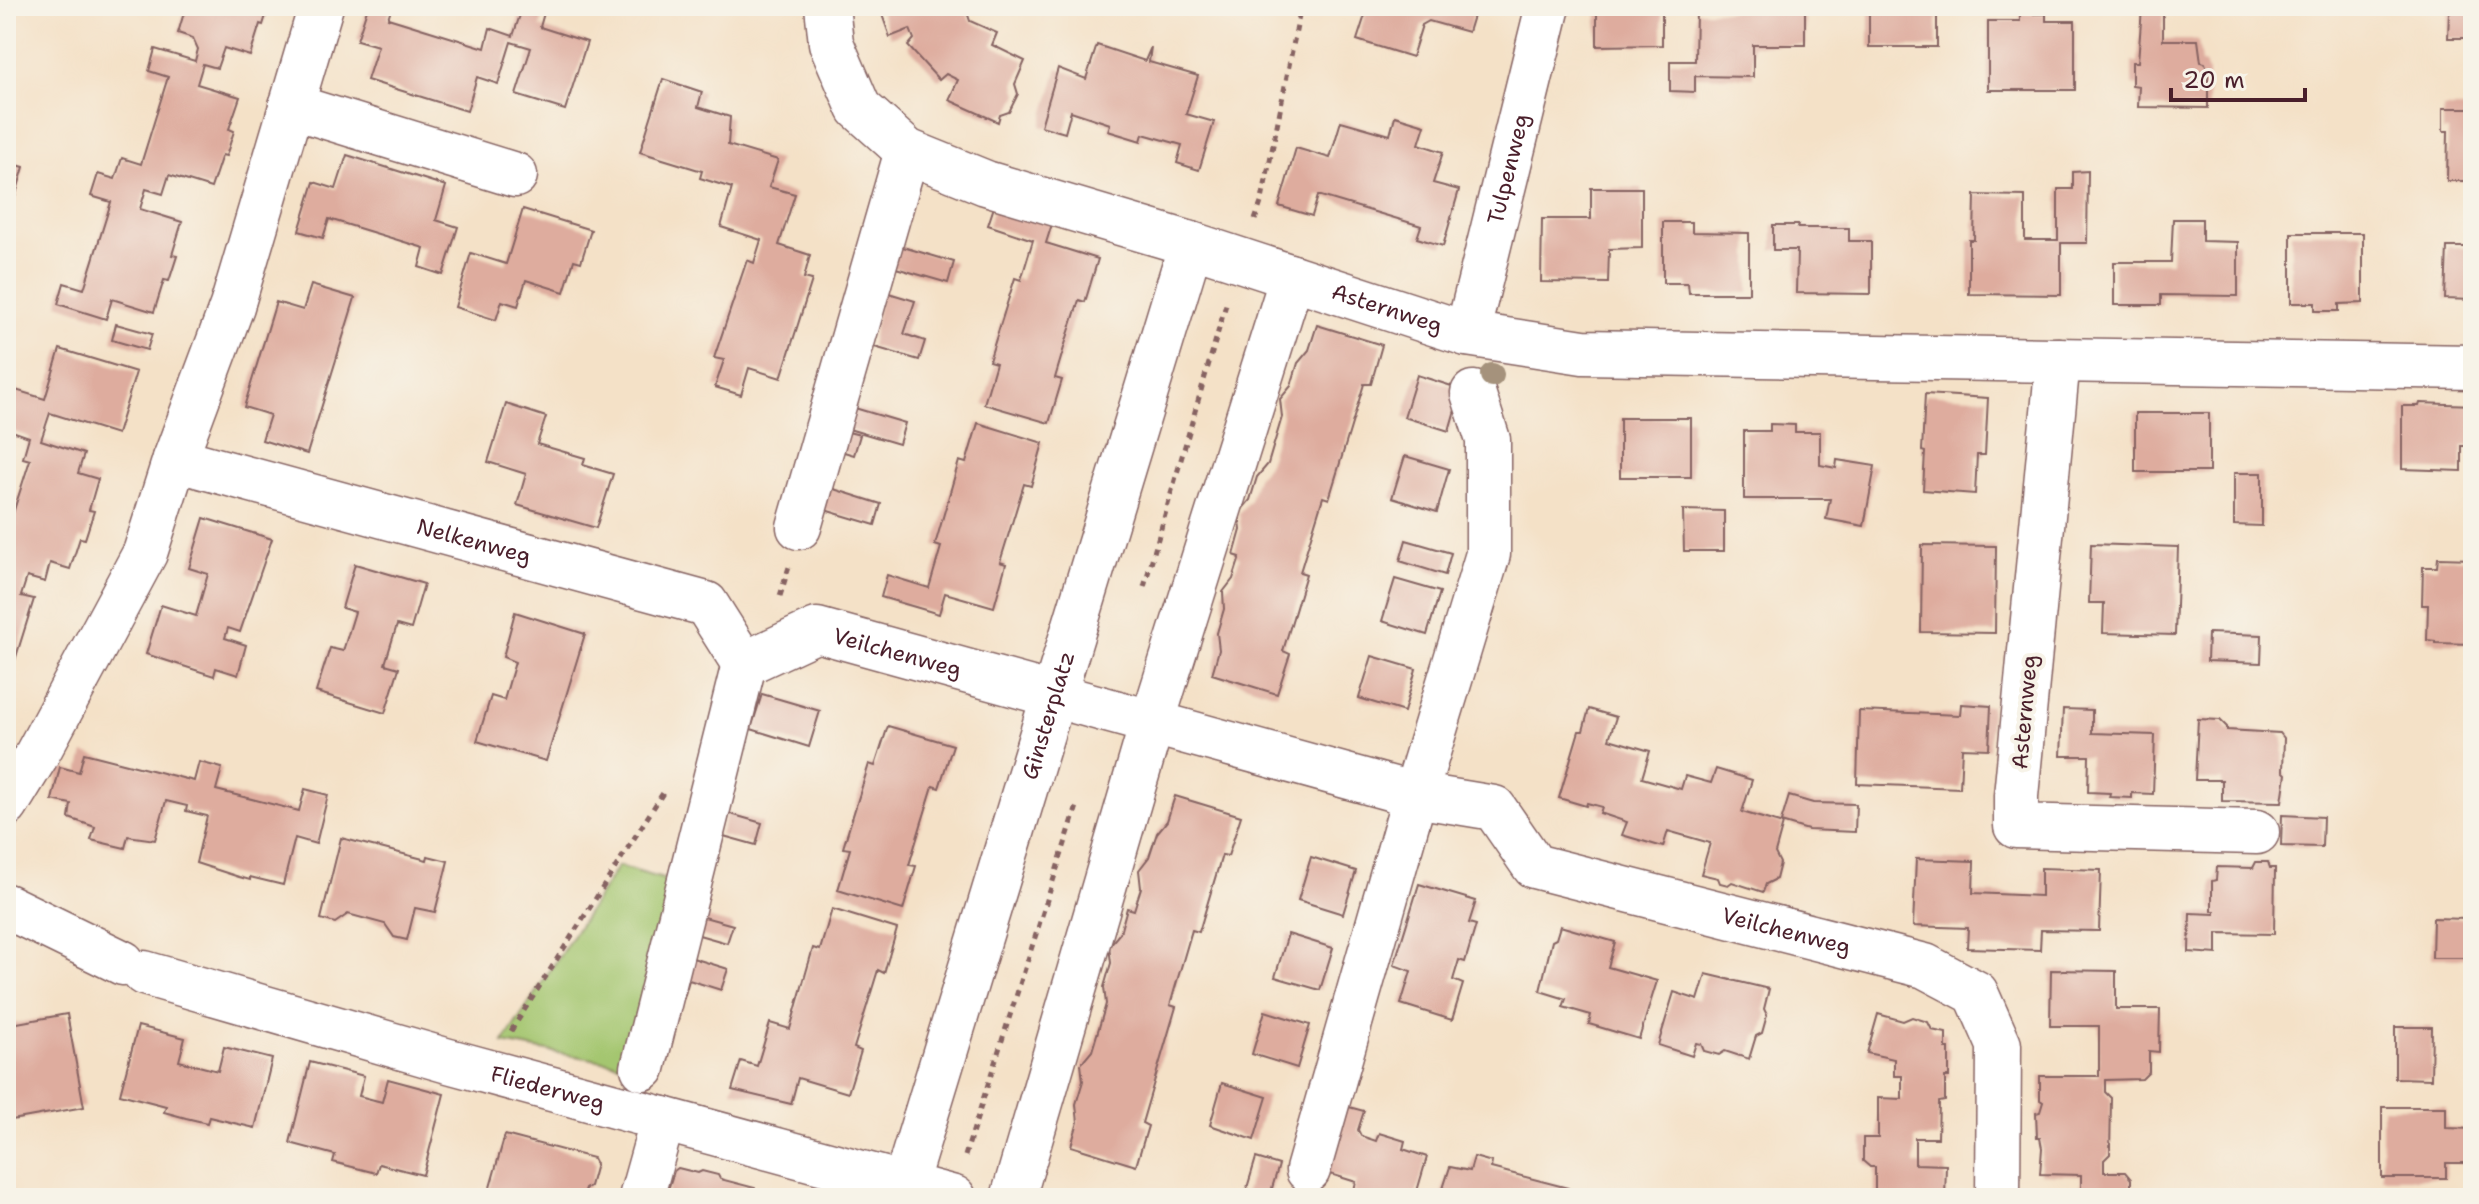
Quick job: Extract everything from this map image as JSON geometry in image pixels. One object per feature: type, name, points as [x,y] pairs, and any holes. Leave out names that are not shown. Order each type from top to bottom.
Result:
[{"type":"street","points":[[6,805],[36,756],[145,553],[175,459],[232,306],[321,6]]},
{"type":"street","name":"Asternweg","points":[[827,6],[831,43],[859,108],[907,151],[986,183],[1191,244],[1467,334],[1583,352],[2473,367]]},
{"type":"street","name":"Tulpenweg","points":[[1467,334],[1548,6]]},
{"type":"street","points":[[291,106],[515,175]]},
{"type":"street","points":[[799,527],[907,151]]},
{"type":"street","name":"Ginsterplatz","points":[[905,1184],[1191,244]]},
{"type":"street","points":[[1013,1198],[1152,723],[1292,277]]},
{"type":"street","name":"Asternweg","points":[[2058,360],[2016,796],[2016,826],[2257,832]]},
{"type":"street","points":[[1308,1170],[1415,795],[1488,554],[1488,440],[1473,393]]},
{"type":"street","name":"Nelkenweg","points":[[175,459],[706,604],[744,664]]},
{"type":"street","name":"Veilchenweg","points":[[744,664],[817,630],[1415,795],[1494,808],[1534,866],[1925,966],[1976,993],[1999,1045],[1998,1198]]},
{"type":"street","points":[[643,1068],[744,664]]},
{"type":"street","name":"Fliederweg","points":[[6,906],[133,968],[486,1071],[954,1198]]},
{"type":"street","points":[[641,1198],[663,1119]]},
{"type":"path","points":[[1239,260],[1262,200],[1301,6]]},
{"type":"path","points":[[486,1071],[668,785]]},
{"type":"green space","points":[[618,866],[687,886],[643,1068],[503,1043]]},
{"type":"building","points":[[186,6],[269,6],[250,56],[224,48],[217,68],[203,64],[197,84],[240,97],[229,129],[234,131],[226,156],[222,155],[211,188],[169,175],[163,194],[146,189],[140,209],[182,222],[172,255],[177,256],[169,281],[164,280],[154,312],[112,299],[106,319],[58,304],[64,283],[84,289],[111,202],[91,196],[98,174],[115,179],[122,158],[141,164],[168,77],[149,71],[155,49],[195,61],[198,49],[193,38],[178,33]]},
{"type":"building","points":[[368,6],[392,6],[388,18],[485,48],[490,28],[513,36],[523,6],[546,6],[540,27],[587,42],[565,110],[516,95],[531,48],[511,42],[498,84],[477,77],[467,111],[367,80],[378,46],[357,40]]},
{"type":"building","points":[[879,6],[965,6],[970,21],[997,33],[992,45],[1025,61],[1015,84],[1018,94],[1009,112],[1000,115],[998,122],[949,100],[958,80],[946,74],[939,80],[908,46],[914,39],[910,29],[890,37]]},
{"type":"building","points":[[1368,6],[1476,6],[1468,32],[1429,21],[1422,25],[1412,57],[1357,40]]},
{"type":"building","points":[[1597,6],[1662,6],[1662,45],[1597,46]]},
{"type":"building","points":[[1745,6],[1805,6],[1805,45],[1753,45],[1753,77],[1695,76],[1695,92],[1670,91],[1670,61],[1695,61],[1696,11],[1745,11]]},
{"type":"building","points":[[1869,6],[1937,6],[1937,47],[1869,47]]},
{"type":"building","points":[[2453,6],[2473,6],[2473,38],[2448,38],[2449,12],[2453,12]]},
{"type":"building","points":[[2142,8],[2163,9],[2163,40],[2198,40],[2201,62],[2205,63],[2208,72],[2208,108],[2138,107],[2139,86],[2132,85],[2132,62],[2138,62]]},
{"type":"building","points":[[2020,14],[2046,14],[2046,21],[2075,21],[2075,90],[1988,90],[1988,21],[2020,21]]},
{"type":"building","points":[[1097,45],[1145,61],[1151,47],[1149,62],[1198,76],[1186,114],[1214,122],[1199,170],[1177,163],[1182,145],[1143,134],[1141,141],[1108,131],[1110,124],[1071,111],[1065,133],[1041,126],[1058,68],[1086,79]]},
{"type":"building","points":[[663,79],[702,92],[698,107],[730,117],[728,145],[778,160],[769,187],[795,194],[779,245],[810,255],[804,278],[812,280],[781,378],[749,368],[741,395],[715,387],[724,360],[714,358],[747,260],[754,263],[761,240],[721,227],[732,188],[700,178],[702,171],[640,152]]},
{"type":"building","points":[[2443,108],[2473,108],[2473,181],[2447,181],[2448,131],[2443,131]]},
{"type":"building","points":[[1395,116],[1425,125],[1419,144],[1443,152],[1433,183],[1459,190],[1443,246],[1417,238],[1421,226],[1321,196],[1318,196],[1312,216],[1279,206],[1296,148],[1330,158],[1341,121],[1390,135]]},
{"type":"building","points":[[347,155],[446,186],[436,220],[458,227],[443,275],[419,267],[424,248],[329,219],[323,238],[299,231],[314,182],[336,189]]},
{"type":"building","points":[[6,162],[24,167],[12,207],[6,205]]},
{"type":"building","points":[[2088,171],[2087,243],[2061,243],[2061,295],[1969,294],[1969,240],[1974,240],[1975,195],[2025,196],[2025,240],[2058,240],[2058,189],[2073,189],[2073,172]]},
{"type":"building","points":[[1591,188],[1642,188],[1642,248],[1609,249],[1608,283],[1541,282],[1542,219],[1591,219]]},
{"type":"building","points":[[994,207],[1052,224],[1046,243],[1098,259],[1085,302],[1079,300],[1066,341],[1055,378],[1062,380],[1049,423],[984,404],[996,363],[989,361],[1015,278],[1021,280],[1033,240],[988,225]]},
{"type":"building","points":[[523,209],[591,230],[581,262],[574,260],[564,292],[526,280],[518,306],[502,301],[496,320],[455,307],[471,253],[506,264]]},
{"type":"building","points":[[2173,219],[2202,219],[2202,241],[2238,242],[2238,296],[2161,295],[2161,305],[2114,305],[2114,262],[2171,262]]},
{"type":"building","points":[[1663,222],[1692,222],[1692,232],[1749,233],[1749,293],[1689,293],[1688,283],[1663,283]]},
{"type":"building","points":[[1773,225],[1849,228],[1849,241],[1871,241],[1871,294],[1796,293],[1797,250],[1773,250]]},
{"type":"building","points":[[2291,233],[2363,233],[2363,303],[2339,304],[2339,311],[2315,311],[2315,303],[2291,303]]},
{"type":"building","points":[[896,245],[954,262],[948,283],[889,266]]},
{"type":"building","points":[[2447,247],[2473,247],[2473,300],[2445,299]]},
{"type":"building","points":[[311,285],[355,298],[307,454],[262,440],[270,415],[244,407],[276,302],[303,310]]},
{"type":"building","points":[[882,291],[915,301],[904,334],[925,341],[919,360],[871,346]]},
{"type":"building","points":[[116,324],[152,334],[147,350],[112,340]]},
{"type":"building","points":[[1317,325],[1382,345],[1371,384],[1364,384],[1329,499],[1323,497],[1300,572],[1306,574],[1283,651],[1290,654],[1277,694],[1212,674],[1219,650],[1217,633],[1224,609],[1223,592],[1233,579],[1240,557],[1234,555],[1241,530],[1239,513],[1250,500],[1257,477],[1268,464],[1282,417],[1280,399],[1291,386],[1298,363],[1309,350]]},
{"type":"building","points":[[60,349],[136,372],[117,434],[50,413],[41,440],[84,454],[78,473],[98,479],[89,510],[94,511],[85,539],[80,538],[70,569],[50,563],[45,582],[27,577],[21,596],[34,599],[6,689],[6,535],[30,460],[23,458],[29,437],[6,429],[6,387],[45,399]]},
{"type":"building","points":[[1417,375],[1461,389],[1449,431],[1404,417]]},
{"type":"building","points":[[1925,394],[1988,398],[1985,455],[1977,455],[1975,494],[1923,490]]},
{"type":"building","points":[[2420,403],[2473,405],[2473,446],[2462,446],[2462,471],[2402,469],[2402,406],[2419,406]]},
{"type":"building","points":[[506,404],[546,417],[537,444],[585,458],[583,465],[613,474],[596,528],[517,505],[526,474],[488,462]]},
{"type":"building","points":[[848,406],[905,423],[899,444],[842,427]]},
{"type":"building","points":[[2135,413],[2209,413],[2209,472],[2135,472]]},
{"type":"building","points":[[1620,418],[1691,418],[1691,477],[1620,477]]},
{"type":"building","points":[[978,423],[1043,443],[1031,486],[1024,484],[1000,562],[1006,564],[994,607],[945,593],[939,614],[881,597],[887,575],[929,588],[941,547],[935,545],[959,461],[966,463]]},
{"type":"building","points":[[1770,424],[1795,425],[1795,432],[1820,432],[1820,465],[1836,468],[1837,460],[1875,466],[1864,526],[1826,519],[1830,499],[1744,499],[1744,431],[1770,431]]},
{"type":"building","points":[[840,430],[860,435],[854,455],[834,449]]},
{"type":"building","points":[[1405,456],[1449,469],[1437,512],[1392,498]]},
{"type":"building","points":[[2234,473],[2262,473],[2262,526],[2234,525]]},
{"type":"building","points":[[824,486],[881,504],[875,525],[818,508]]},
{"type":"building","points":[[1683,510],[1724,511],[1724,551],[1684,551]]},
{"type":"building","points":[[204,518],[272,539],[240,632],[228,628],[225,638],[246,645],[238,675],[216,668],[214,676],[146,654],[161,605],[196,616],[208,574],[189,568]]},
{"type":"building","points":[[1406,540],[1451,553],[1445,575],[1400,561]]},
{"type":"building","points":[[2091,544],[2178,547],[2175,635],[2103,633],[2104,603],[2089,603]]},
{"type":"building","points":[[1922,545],[1996,546],[1995,633],[1921,632]]},
{"type":"building","points":[[2438,558],[2473,559],[2473,644],[2427,640],[2428,605],[2422,605],[2423,567],[2437,567]]},
{"type":"building","points":[[355,564],[424,584],[411,629],[397,625],[391,644],[385,664],[399,668],[385,713],[316,692],[330,648],[343,651],[355,612],[342,608]]},
{"type":"building","points":[[1395,579],[1440,592],[1427,635],[1382,621]]},
{"type":"building","points":[[515,612],[585,634],[546,761],[477,741],[491,696],[504,700],[515,662],[503,657]]},
{"type":"building","points":[[2208,633],[2262,635],[2261,663],[2207,661]]},
{"type":"building","points":[[1372,656],[1416,669],[1404,712],[1359,698]]},
{"type":"building","points":[[762,694],[820,711],[809,747],[751,729]]},
{"type":"building","points":[[1961,704],[1991,706],[1989,749],[1962,748],[1960,788],[1857,784],[1859,711],[1960,715]]},
{"type":"building","points":[[1589,709],[1616,717],[1609,739],[1650,751],[1642,778],[1681,789],[1685,776],[1711,783],[1716,769],[1752,780],[1742,812],[1783,824],[1775,853],[1780,863],[1776,879],[1766,884],[1763,892],[1732,882],[1728,885],[1720,883],[1718,878],[1701,874],[1710,843],[1668,831],[1663,847],[1622,835],[1627,822],[1600,813],[1602,807],[1559,798],[1579,731],[1583,731]]},
{"type":"building","points":[[2063,709],[2092,710],[2092,733],[2155,735],[2153,794],[2132,793],[2132,798],[2088,792],[2089,756],[2061,756]]},
{"type":"building","points":[[2198,719],[2220,720],[2227,730],[2280,733],[2284,738],[2283,771],[2286,774],[2282,802],[2222,801],[2222,780],[2195,780]]},
{"type":"building","points":[[888,726],[953,745],[939,788],[933,786],[921,825],[909,865],[916,866],[903,910],[838,890],[850,849],[843,848],[869,764],[875,766]]},
{"type":"building","points":[[84,753],[194,781],[199,762],[222,768],[216,790],[299,811],[305,789],[328,795],[316,844],[295,838],[283,885],[250,877],[250,880],[196,863],[207,816],[186,811],[187,806],[166,801],[155,840],[128,836],[125,848],[91,840],[95,827],[69,818],[71,804],[52,800],[60,767],[79,772]]},
{"type":"building","points":[[1175,796],[1241,816],[1228,856],[1222,855],[1199,932],[1192,930],[1170,1005],[1176,1007],[1142,1123],[1148,1126],[1136,1166],[1071,1146],[1078,1122],[1076,1104],[1083,1081],[1081,1064],[1092,1051],[1106,1004],[1104,987],[1111,963],[1109,946],[1120,933],[1127,908],[1134,910],[1141,888],[1139,870],[1149,857],[1157,833],[1167,821]]},
{"type":"building","points":[[1789,796],[1813,803],[1856,804],[1855,832],[1808,830],[1781,822]]},
{"type":"building","points":[[727,813],[762,823],[756,845],[720,835]]},
{"type":"building","points":[[2282,815],[2323,817],[2322,847],[2281,846]]},
{"type":"building","points":[[341,838],[427,860],[428,856],[448,861],[435,912],[415,908],[407,940],[394,937],[385,924],[348,914],[335,923],[321,919]]},
{"type":"building","points":[[2468,856],[2473,856],[2473,958],[2432,958],[2433,918],[2467,919]]},
{"type":"building","points":[[1311,857],[1356,871],[1343,914],[1298,900]]},
{"type":"building","points":[[1916,859],[1974,861],[1973,893],[2041,896],[2041,868],[2101,870],[2099,931],[2041,930],[2040,950],[1967,948],[1968,928],[1913,926]]},
{"type":"building","points":[[2256,862],[2268,862],[2270,868],[2275,868],[2274,934],[2217,933],[2217,954],[2189,952],[2190,913],[2215,914],[2212,911],[2212,881],[2216,880],[2217,867],[2253,868]]},
{"type":"building","points":[[1419,884],[1476,901],[1469,923],[1476,925],[1465,962],[1459,960],[1453,980],[1463,984],[1452,1020],[1401,1004],[1411,971],[1394,965]]},
{"type":"building","points":[[832,909],[897,929],[884,973],[878,970],[854,1048],[861,1051],[848,1093],[798,1078],[791,1104],[732,1090],[741,1061],[757,1066],[770,1023],[790,1029],[813,948],[820,950]]},
{"type":"building","points":[[697,915],[733,925],[727,943],[692,933]]},
{"type":"building","points":[[1560,926],[1615,942],[1608,967],[1657,981],[1639,1039],[1589,1024],[1591,1015],[1563,1007],[1566,999],[1540,991],[1552,941],[1556,939]]},
{"type":"building","points":[[1288,934],[1333,948],[1320,990],[1275,977]]},
{"type":"building","points":[[683,955],[728,969],[721,990],[689,980],[684,998],[671,993]]},
{"type":"building","points":[[2051,970],[2116,971],[2116,1009],[2160,1009],[2159,1052],[2149,1051],[2149,1072],[2142,1079],[2105,1080],[2105,1092],[2111,1098],[2110,1154],[2104,1160],[2104,1172],[2125,1172],[2131,1179],[2131,1198],[2081,1198],[2081,1175],[2040,1174],[2042,1148],[2040,1138],[2037,1138],[2036,1113],[2040,1112],[2043,1102],[2040,1100],[2040,1076],[2099,1076],[2099,1026],[2050,1026]]},
{"type":"building","points":[[1706,974],[1769,989],[1762,1033],[1756,1036],[1749,1059],[1725,1051],[1719,1055],[1704,1051],[1701,1044],[1696,1043],[1692,1056],[1658,1045],[1674,992],[1698,1000]]},
{"type":"building","points":[[1265,1011],[1310,1025],[1297,1068],[1252,1054]]},
{"type":"building","points":[[67,1014],[84,1107],[6,1121],[6,1025]]},
{"type":"building","points":[[1878,1014],[1903,1021],[1912,1017],[1928,1022],[1932,1030],[1946,1033],[1949,1077],[1945,1077],[1945,1101],[1939,1102],[1938,1138],[1915,1138],[1915,1164],[1946,1165],[1945,1198],[1875,1198],[1875,1167],[1863,1161],[1863,1138],[1878,1138],[1878,1098],[1902,1099],[1902,1076],[1894,1076],[1894,1059],[1867,1053]]},
{"type":"building","points":[[138,1026],[185,1038],[179,1061],[218,1071],[224,1047],[272,1059],[255,1128],[209,1117],[207,1123],[186,1118],[164,1112],[166,1106],[120,1094]]},
{"type":"building","points":[[2395,1027],[2432,1027],[2431,1079],[2395,1078]]},
{"type":"building","points":[[310,1062],[364,1076],[359,1096],[382,1102],[388,1079],[444,1094],[423,1175],[379,1164],[376,1173],[333,1162],[335,1155],[290,1143]]},
{"type":"building","points":[[1222,1083],[1267,1097],[1254,1140],[1210,1125]]},
{"type":"building","points":[[1341,1105],[1364,1111],[1358,1130],[1361,1136],[1376,1141],[1379,1133],[1405,1141],[1403,1149],[1427,1157],[1415,1198],[1352,1198],[1356,1182],[1321,1171]]},
{"type":"building","points":[[2382,1107],[2446,1107],[2446,1128],[2473,1129],[2473,1163],[2446,1163],[2446,1178],[2382,1178]]},
{"type":"building","points":[[505,1135],[593,1158],[596,1164],[590,1186],[585,1189],[582,1198],[487,1198]]},
{"type":"building","points":[[1474,1157],[1492,1162],[1491,1168],[1568,1188],[1566,1198],[1440,1198],[1450,1167],[1470,1171]]},
{"type":"building","points":[[1256,1158],[1279,1165],[1269,1198],[1244,1198]]},
{"type":"building","points":[[678,1168],[718,1175],[720,1179],[755,1188],[760,1198],[670,1198],[667,1193],[674,1171]]}]
